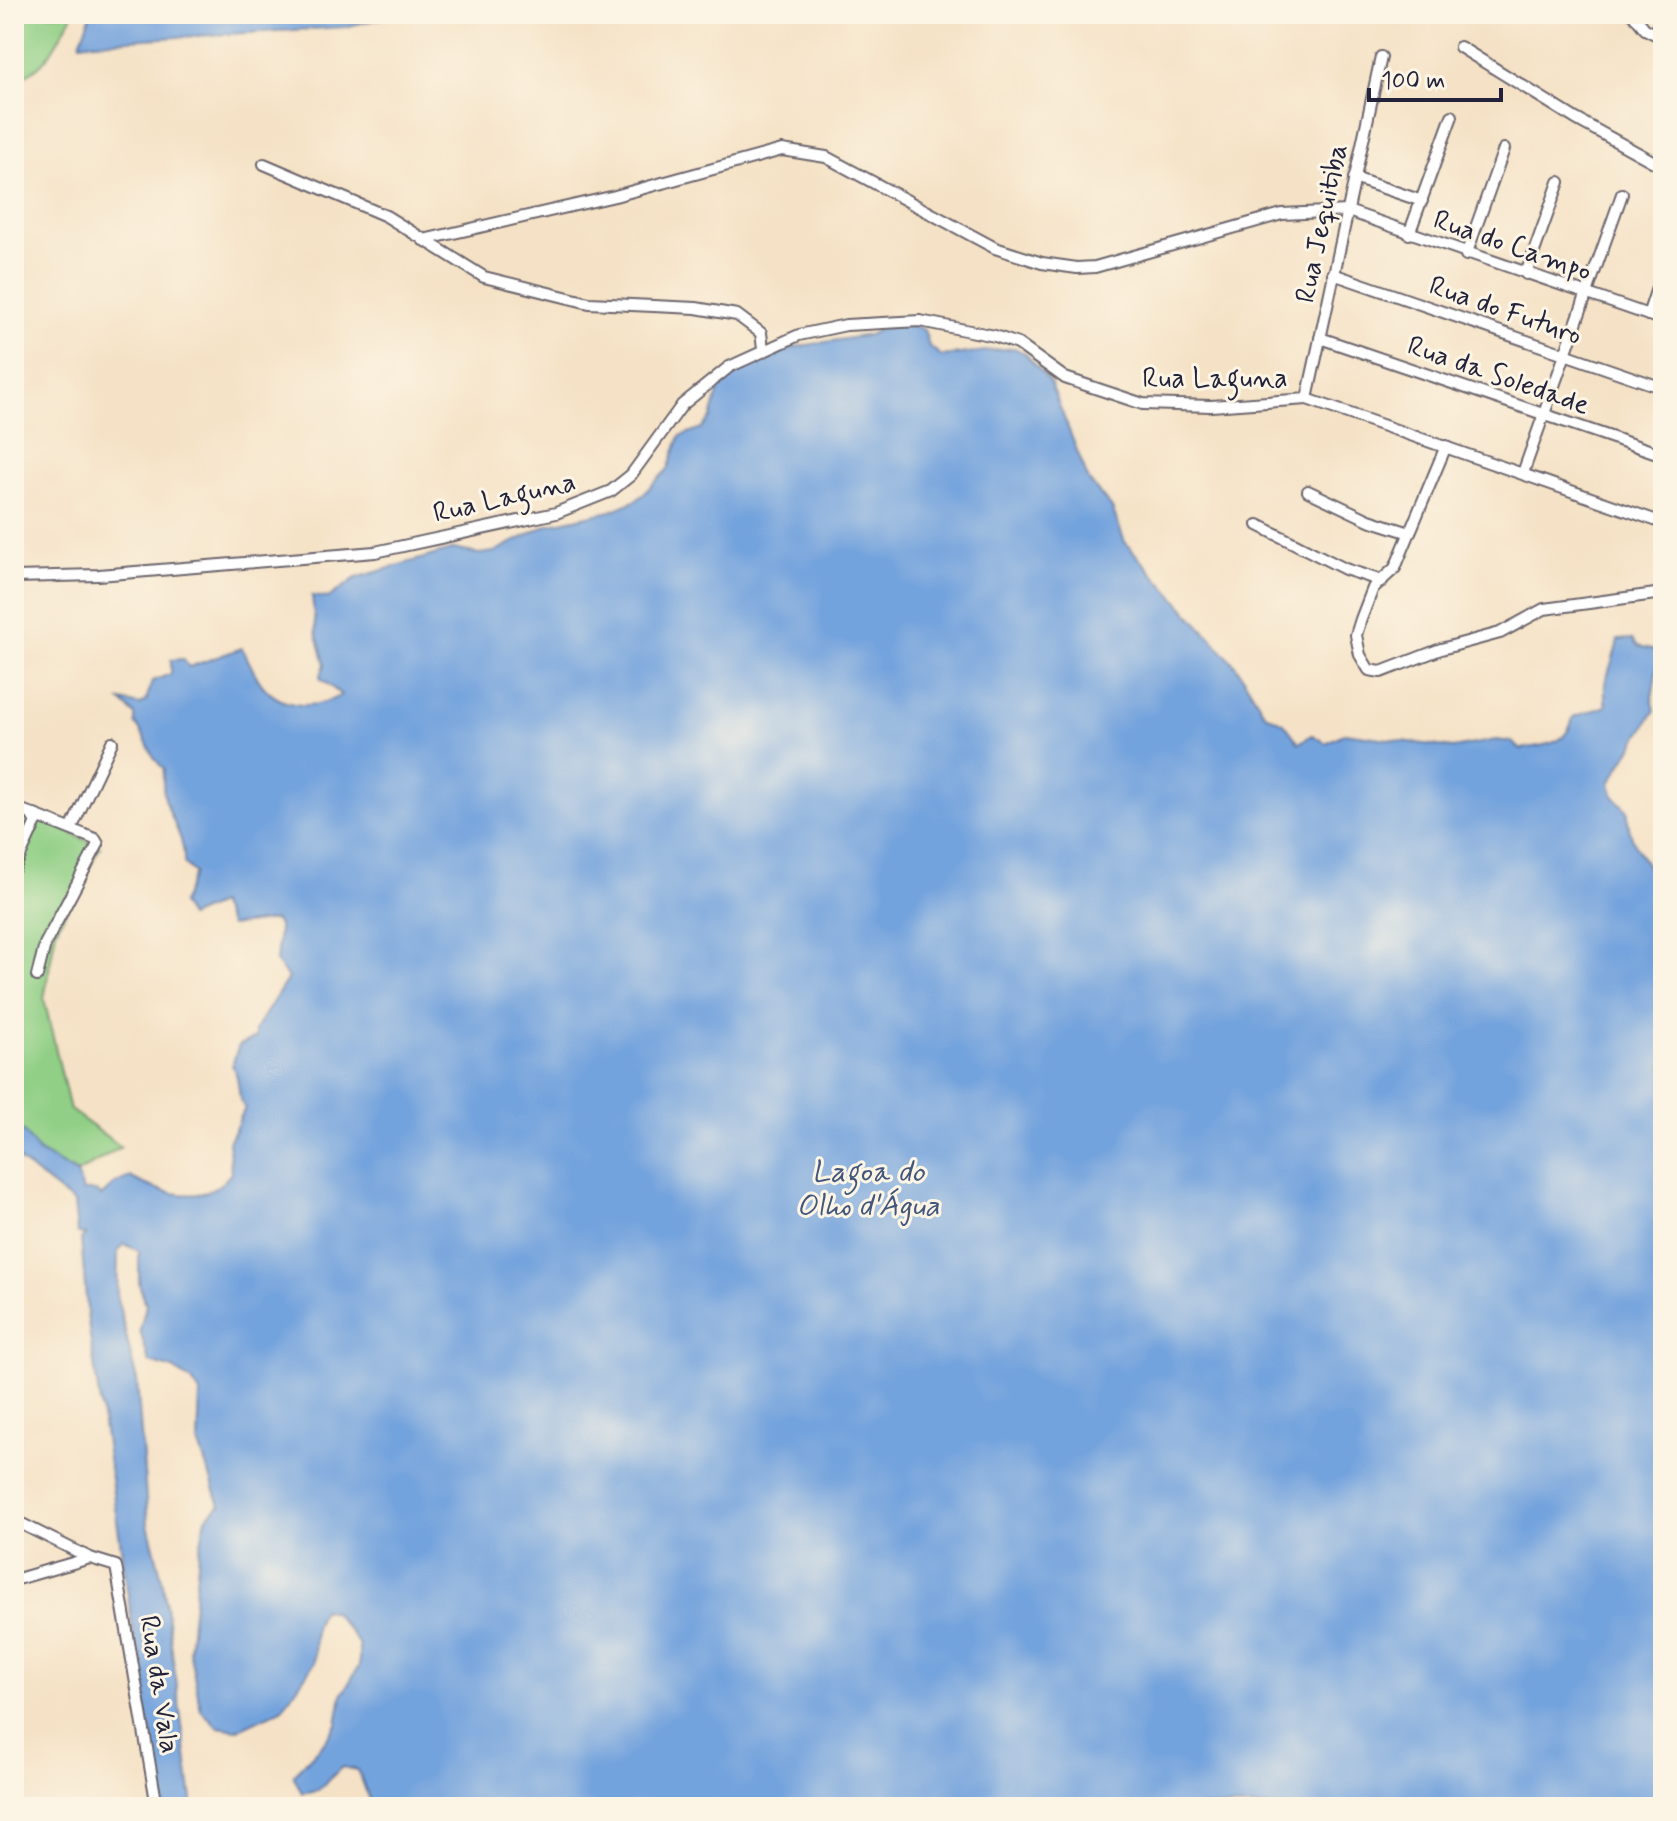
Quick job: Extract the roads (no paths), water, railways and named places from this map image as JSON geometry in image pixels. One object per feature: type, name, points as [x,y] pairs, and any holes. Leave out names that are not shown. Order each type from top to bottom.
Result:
[{"type":"street","points":[[1633,14],[1645,29],[1663,38]]},
{"type":"street","points":[[1460,47],[1576,119],[1663,167]]},
{"type":"street","name":"Rua Jequitiba","points":[[1307,399],[1381,57]]},
{"type":"street","points":[[1409,234],[1452,116]]},
{"type":"street","points":[[1466,255],[1504,149]]},
{"type":"street","points":[[423,240],[615,196],[782,150],[826,157],[995,248],[1042,263],[1077,268],[1095,267],[1282,214],[1348,211]]},
{"type":"street","points":[[264,164],[386,216],[484,277],[589,303],[696,308],[737,315],[761,333],[763,349]]},
{"type":"street","points":[[1354,178],[1422,201]]},
{"type":"street","points":[[1526,274],[1559,182]]},
{"type":"street","points":[[1523,473],[1622,194]]},
{"type":"street","name":"Rua do Campo","points":[[1348,211],[1466,255],[1663,320]]},
{"type":"street","points":[[1648,315],[1663,270]]},
{"type":"street","name":"Rua do Futuro","points":[[1333,274],[1663,388]]},
{"type":"street","name":"Rua Laguna","points":[[14,577],[99,575],[375,552],[556,513],[611,491],[631,475],[667,424],[703,385],[763,349],[799,335],[846,325],[920,321],[995,336],[1018,344],[1065,378],[1143,404],[1211,406],[1307,399]]},
{"type":"street","name":"Rua da Soledade","points":[[1320,338],[1663,455]]},
{"type":"street","points":[[1307,399],[1663,523]]},
{"type":"street","points":[[1446,446],[1395,568],[1373,588],[1356,635],[1360,655],[1369,670],[1381,672],[1441,649],[1500,633],[1544,609],[1663,593]]},
{"type":"street","points":[[1308,491],[1369,520],[1410,533]]},
{"type":"street","points":[[1258,525],[1345,569],[1382,581]]},
{"type":"street","points":[[71,829],[112,742]]},
{"type":"street","points":[[14,807],[71,829],[98,844],[45,944],[37,976]]},
{"type":"street","points":[[14,869],[36,822],[31,814]]},
{"type":"street","points":[[14,1520],[90,1558]]},
{"type":"street","points":[[14,1580],[90,1558]]},
{"type":"street","name":"Rua da Vala","points":[[90,1558],[112,1562],[118,1569],[157,1807]]},
{"type":"water","points":[[91,14],[399,14],[345,27],[80,43]]},
{"type":"water","name":"Lagoa do Olho d'Água","points":[[913,325],[924,330],[929,346],[942,356],[1014,348],[1025,353],[1050,382],[1089,481],[1112,508],[1125,542],[1236,666],[1265,714],[1284,723],[1299,743],[1312,735],[1326,743],[1345,733],[1453,748],[1496,740],[1512,742],[1521,749],[1547,744],[1566,733],[1573,717],[1606,706],[1607,680],[1618,640],[1632,639],[1638,646],[1660,651],[1652,698],[1655,710],[1610,783],[1614,797],[1628,811],[1631,836],[1642,858],[1651,873],[1663,877],[1663,1807],[372,1807],[358,1770],[342,1767],[318,1790],[302,1793],[293,1775],[337,1724],[342,1695],[359,1666],[359,1645],[333,1612],[322,1609],[315,1627],[314,1663],[282,1709],[237,1730],[218,1727],[201,1710],[189,1650],[199,1552],[206,1518],[220,1505],[198,1442],[200,1393],[192,1381],[173,1369],[149,1362],[140,1330],[146,1305],[139,1284],[139,1251],[124,1244],[118,1252],[117,1297],[137,1381],[148,1524],[163,1583],[193,1807],[165,1807],[142,1691],[88,1322],[81,1239],[85,1235],[77,1232],[74,1203],[14,1156],[14,1126],[23,1131],[39,1152],[77,1173],[83,1191],[96,1191],[101,1196],[114,1184],[130,1177],[170,1193],[197,1194],[221,1184],[231,1173],[229,1142],[245,1108],[232,1065],[239,1045],[255,1038],[255,1030],[288,978],[276,962],[279,928],[275,920],[230,926],[219,904],[189,917],[181,904],[194,873],[184,863],[181,839],[164,796],[164,769],[135,723],[135,715],[121,701],[140,705],[146,701],[152,681],[171,674],[171,660],[183,659],[189,667],[242,648],[261,683],[272,695],[301,705],[332,700],[341,695],[320,678],[325,664],[316,632],[312,596],[328,598],[356,578],[454,549],[479,554],[494,552],[547,525],[611,511],[637,500],[668,469],[680,436],[702,428],[711,418],[719,390],[737,371],[795,347],[869,335],[883,327]]}]
